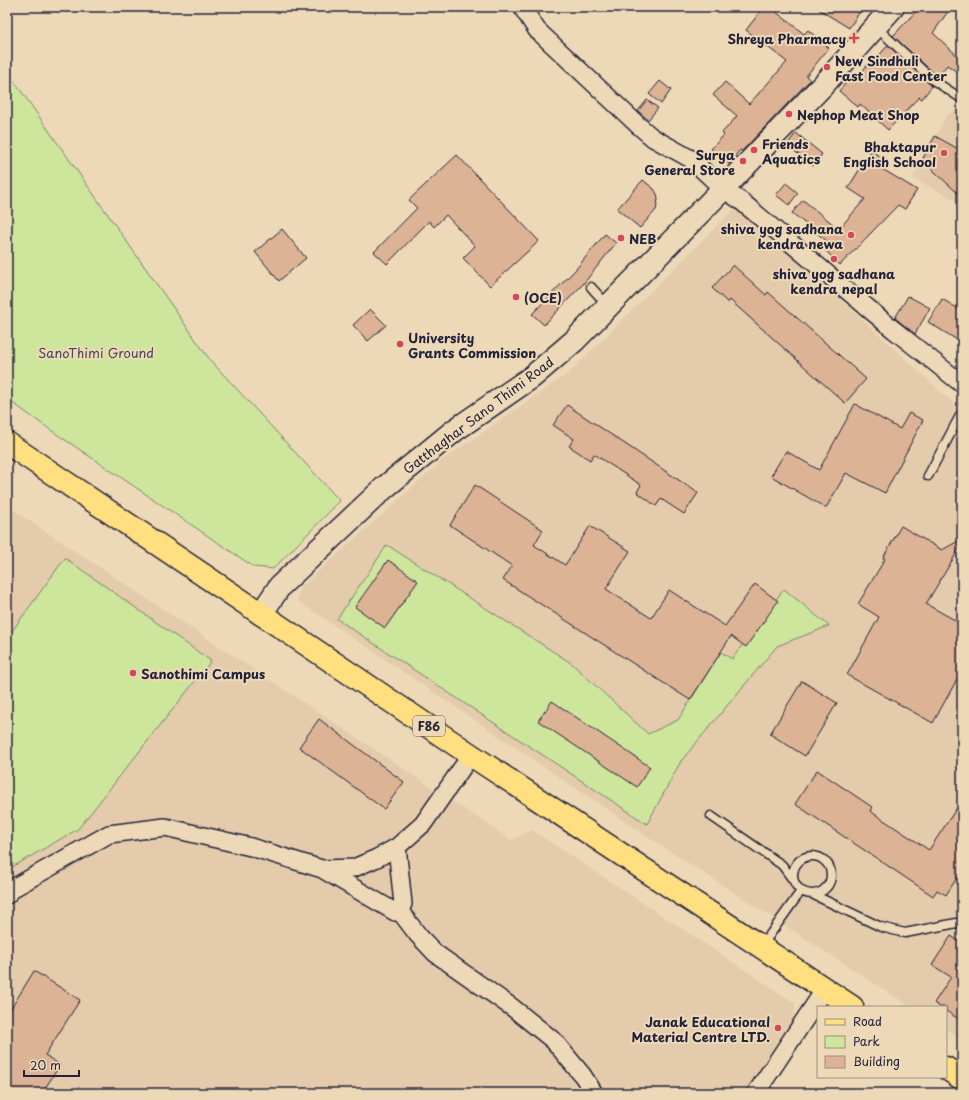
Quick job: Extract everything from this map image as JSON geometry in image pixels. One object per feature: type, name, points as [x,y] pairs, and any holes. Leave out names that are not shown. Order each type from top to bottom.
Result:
[{"type":"main road","name":"Gatthaghar Sano Thimi Road","points":[[261,614],[280,586],[384,488],[455,430],[532,377],[574,341],[724,189],[825,83],[893,7]]},
{"type":"main road","name":"F86","points":[[7,443],[471,755],[850,1006]]},
{"type":"main road","points":[[947,1069],[962,1079]]},
{"type":"street","points":[[522,7],[537,30],[653,138],[690,159],[894,330],[962,384]]},
{"type":"street","points":[[322,869],[354,868],[397,847],[423,824],[471,755]]},
{"type":"street","points":[[7,895],[15,886],[109,834],[165,827],[251,847],[322,869],[395,912],[399,910],[403,904],[397,847]]},
{"type":"street","points":[[399,910],[435,954],[513,1008],[554,1041],[583,1076],[594,1093]]},
{"type":"street","points":[[756,1093],[825,990]]},
{"type":"lane","points":[[876,27],[933,80],[962,99]]},
{"type":"lane","points":[[591,287],[608,306]]},
{"type":"lane","points":[[928,476],[962,412]]},
{"type":"lane","points":[[711,816],[782,865],[800,891],[805,894],[814,895],[881,927],[905,933],[962,922]]},
{"type":"lane","points":[[793,880],[792,873],[798,861],[804,857],[810,856],[817,856],[823,859],[828,864],[830,870],[830,884],[826,889],[814,895]]},
{"type":"lane","points":[[761,947],[800,891]]},
{"type":"shaded area","name":"Bhaktapur English School","points":[[960,108],[962,110],[962,204],[913,178],[947,115]]},
{"type":"shaded area","points":[[738,205],[962,411],[962,1040],[947,1030],[947,1006],[909,1006],[648,837],[297,600],[299,589],[444,459],[570,372]]},
{"type":"shaded area","name":"Sanothimi Campus","points":[[7,506],[511,840],[532,830],[795,1003],[794,1019],[747,1093],[7,1093]]},
{"type":"green space","name":"SanoThimi Ground","points":[[7,71],[210,360],[340,501],[273,569],[254,567],[7,399]]},
{"type":"green space","points":[[387,545],[571,663],[648,734],[678,720],[721,652],[732,659],[784,589],[829,626],[777,646],[681,761],[647,824],[337,619]]},
{"type":"green space","points":[[65,558],[211,661],[78,829],[7,870],[7,638]]},
{"type":"building","points":[[764,7],[770,7],[804,34],[808,30],[829,48],[806,76],[810,80],[742,151],[740,150],[729,164],[711,149],[724,135],[722,133],[737,116],[713,95],[725,82],[749,104],[787,62],[746,30]]},
{"type":"building","points":[[815,7],[863,7],[849,28]]},
{"type":"building","points":[[920,7],[951,7],[933,33],[962,60],[962,75],[947,65],[938,77],[893,36]]},
{"type":"building","points":[[888,45],[932,86],[922,99],[919,97],[888,130],[860,104],[858,107],[839,91],[851,77],[855,80],[869,63],[871,65]]},
{"type":"building","points":[[660,81],[671,90],[661,104],[649,94]]},
{"type":"building","points":[[647,100],[658,108],[648,120],[638,111]]},
{"type":"building","points":[[796,133],[822,154],[813,166],[787,145]]},
{"type":"building","points":[[935,136],[962,151],[962,197],[922,160]]},
{"type":"building","points":[[871,151],[884,159],[879,167],[917,190],[905,209],[898,205],[840,265],[823,248],[828,242],[792,213],[803,200],[839,229],[865,199],[848,188]]},
{"type":"building","points":[[457,155],[539,241],[490,286],[463,258],[475,246],[446,215],[434,227],[429,221],[387,264],[374,252],[417,208],[409,200]]},
{"type":"building","points":[[643,180],[654,189],[658,199],[656,210],[640,228],[617,209]]},
{"type":"building","points":[[786,183],[798,193],[789,205],[776,195]]},
{"type":"building","points":[[282,229],[306,258],[279,281],[255,252]]},
{"type":"building","points":[[605,234],[616,243],[584,283],[544,325],[532,314],[576,269]]},
{"type":"building","points":[[733,265],[766,295],[768,292],[866,379],[845,403],[730,300],[728,303],[712,288]]},
{"type":"building","points":[[908,296],[930,308],[915,334],[895,318]]},
{"type":"building","points":[[942,299],[962,311],[962,343],[928,322]]},
{"type":"building","points":[[370,309],[386,325],[368,341],[353,325]]},
{"type":"building","points":[[855,404],[900,429],[909,413],[923,420],[885,493],[846,473],[826,508],[771,476],[786,451],[819,470]]},
{"type":"building","points":[[567,405],[698,493],[684,514],[661,499],[656,506],[637,492],[641,485],[594,454],[590,460],[569,446],[574,439],[553,425]]},
{"type":"building","points":[[475,485],[543,530],[534,545],[565,565],[590,526],[630,551],[606,589],[651,618],[669,590],[725,626],[755,584],[778,601],[746,647],[731,636],[690,700],[503,580],[512,566],[450,525]]},
{"type":"building","points":[[901,526],[942,550],[962,539],[962,544],[926,604],[962,624],[962,670],[933,723],[847,675],[879,617],[858,604],[885,559],[883,558]]},
{"type":"building","points":[[388,560],[418,581],[385,628],[355,607]]},
{"type":"building","points":[[802,681],[837,703],[805,756],[770,734]]},
{"type":"building","points":[[552,701],[650,767],[637,787],[538,721]]},
{"type":"building","points":[[319,719],[404,782],[384,809],[299,747]]},
{"type":"building","points":[[817,770],[872,807],[870,811],[929,850],[962,800],[962,870],[946,895],[937,890],[933,896],[795,804]]},
{"type":"building","points":[[951,936],[962,943],[962,1021],[947,1012],[947,1006],[938,1006],[934,1003],[951,977],[932,965]]},
{"type":"building","points":[[34,971],[80,1000],[45,1055],[60,1065],[42,1093],[7,1093],[7,1015]]},
{"type":"place","name":"Shreya Pharmacy","points":[[854,38]]},
{"type":"place","name":"New Sindhuli Fast Food Center","points":[[827,67]]},
{"type":"place","name":"Nephop Meat Shop","points":[[789,114]]},
{"type":"place","name":"Friends Aquatics","points":[[754,150]]},
{"type":"place","name":"Bhaktapur English School","points":[[944,153]]},
{"type":"place","name":"Surya General Store","points":[[743,161]]},
{"type":"place","name":"shiva yog sadhana kendra newa","points":[[851,235]]},
{"type":"place","name":"NEB","points":[[621,238]]},
{"type":"place","name":"shiva yog sadhana kendra nepal","points":[[834,259]]},
{"type":"place","name":"(OCE)","points":[[516,297]]},
{"type":"place","name":"University Grants Commission","points":[[400,344]]},
{"type":"place","name":"Sanothimi Campus","points":[[133,673]]},
{"type":"place","name":"Janak Educational Material Centre LTD.","points":[[778,1028]]}]
